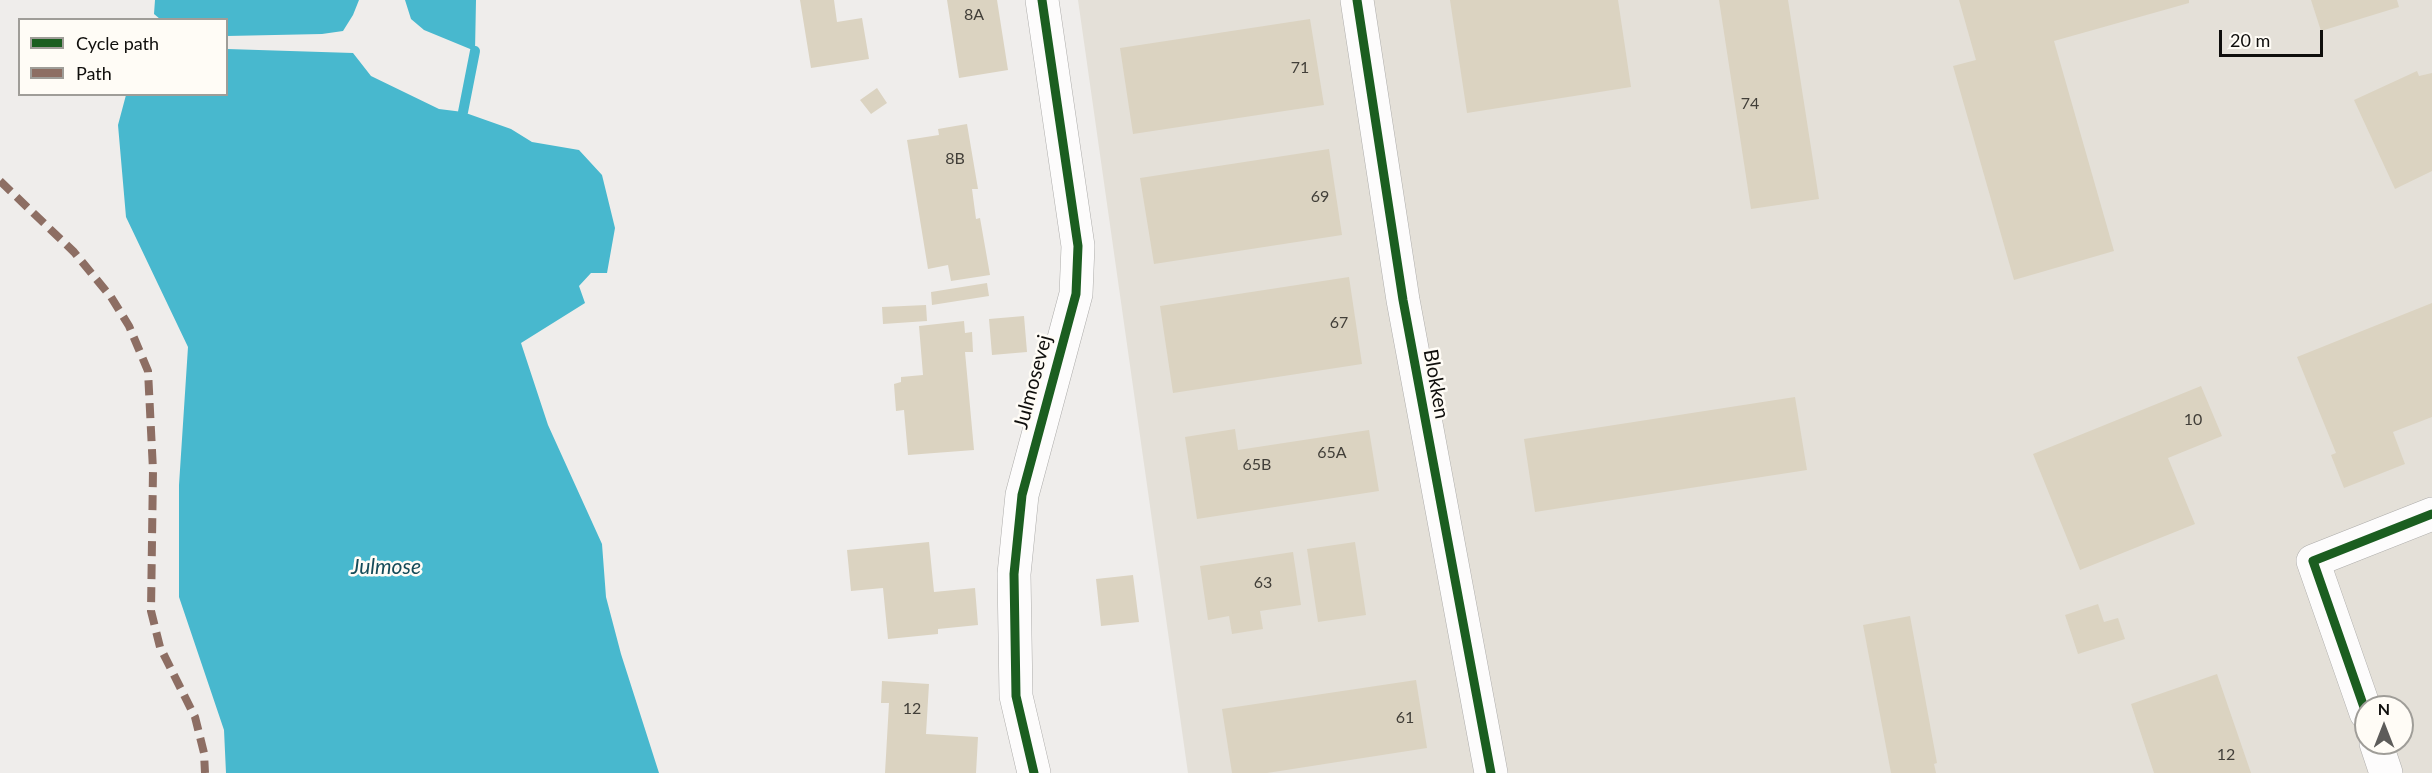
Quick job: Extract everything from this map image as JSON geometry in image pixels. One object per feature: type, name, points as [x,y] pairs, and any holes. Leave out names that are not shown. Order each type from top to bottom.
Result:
[{"type":"street","name":"Julmosevej","points":[[1034,773],[1016,696],[1014,574],[1022,495],[1076,294],[1078,246],[1042,0]]},
{"type":"street","name":"Blokken","points":[[1357,0],[1403,300],[1491,773]]},
{"type":"street","points":[[2360,695],[2313,561],[2432,514]]},
{"type":"street","points":[[2380,755],[2386,773]]},
{"type":"shaded area","points":[[1078,0],[2432,0],[2432,773],[1188,773]]},
{"type":"water","points":[[155,0],[359,0],[343,31],[322,34],[228,36],[228,18],[159,18],[154,14]]},
{"type":"water","points":[[405,0],[476,0],[475,51],[424,30],[411,19]]},
{"type":"water","name":"Julmose","points":[[228,49],[353,53],[371,76],[439,109],[463,112],[511,129],[532,142],[579,150],[602,175],[615,228],[607,273],[591,273],[579,286],[585,303],[521,343],[548,425],[602,544],[606,597],[621,654],[659,773],[226,773],[224,730],[179,597],[179,485],[188,347],[126,217],[118,125],[126,96],[228,96]]},
{"type":"building","points":[[800,0],[834,0],[837,22],[862,18],[869,59],[811,68]]},
{"type":"building","points":[[947,0],[997,0],[1008,70],[959,78]]},
{"type":"building","points":[[1450,0],[1618,0],[1631,87],[1467,113]]},
{"type":"building","points":[[1719,0],[1788,0],[1819,199],[1751,209]]},
{"type":"building","points":[[1959,0],[2189,0],[2189,3],[2054,41],[2114,251],[2014,280],[1953,66],[1976,60]]},
{"type":"building","points":[[2311,0],[2397,0],[2399,7],[2321,31]]},
{"type":"building","points":[[1310,19],[1324,105],[1133,134],[1120,48]]},
{"type":"building","points":[[2417,71],[2419,76],[2432,73],[2432,171],[2395,189],[2354,100]]},
{"type":"building","points":[[877,88],[887,103],[871,114],[860,100]]},
{"type":"building","points":[[967,124],[978,189],[972,189],[976,219],[980,218],[990,275],[951,281],[948,265],[928,269],[907,140],[939,135],[938,129]]},
{"type":"building","points":[[1329,149],[1342,235],[1154,264],[1140,178]]},
{"type":"building","points":[[1349,277],[1362,364],[1173,393],[1160,306]]},
{"type":"building","points":[[987,283],[989,296],[932,305],[931,292]]},
{"type":"building","points":[[2432,303],[2432,417],[2393,432],[2405,464],[2344,488],[2331,455],[2336,453],[2297,357]]},
{"type":"building","points":[[926,305],[927,321],[883,324],[882,307]]},
{"type":"building","points":[[1024,316],[1027,352],[992,355],[989,319]]},
{"type":"building","points":[[964,321],[965,333],[972,332],[973,352],[965,352],[974,450],[908,455],[904,410],[896,411],[894,384],[901,382],[901,377],[923,375],[919,326]]},
{"type":"building","points":[[2201,386],[2222,436],[2168,458],[2195,524],[2080,570],[2033,454]]},
{"type":"building","points":[[1795,397],[1807,470],[1535,512],[1524,439]]},
{"type":"building","points":[[1235,429],[1238,450],[1369,430],[1379,491],[1197,519],[1185,437]]},
{"type":"building","points":[[929,542],[934,592],[975,588],[978,625],[938,629],[938,634],[888,639],[883,588],[851,591],[847,550]]},
{"type":"building","points":[[1355,542],[1366,615],[1318,622],[1307,549]]},
{"type":"building","points":[[1293,552],[1301,605],[1260,611],[1263,629],[1232,634],[1229,616],[1208,620],[1200,566]]},
{"type":"building","points":[[1133,575],[1139,622],[1101,626],[1096,579]]},
{"type":"building","points":[[2098,604],[2104,622],[2118,618],[2125,639],[2078,654],[2065,615]]},
{"type":"building","points":[[1910,616],[1937,763],[1934,764],[1936,773],[1891,773],[1863,625]]},
{"type":"building","points":[[2217,674],[2251,773],[2154,773],[2131,704]]},
{"type":"building","points":[[1416,680],[1427,748],[1267,773],[1232,773],[1222,709]]},
{"type":"building","points":[[882,681],[929,684],[926,734],[978,737],[976,773],[885,773],[889,703],[881,703]]},
{"type":"waterway","points":[[463,112],[475,51]]},
{"type":"marked path","points":[[0,181],[74,252],[111,297],[129,326],[148,371],[153,470],[151,611],[160,647],[195,717],[204,753],[205,773]]},
{"type":"cycle path","points":[[1034,773],[1016,696],[1014,574],[1022,495],[1076,294],[1078,246],[1042,0]]},
{"type":"cycle path","points":[[1357,0],[1403,300],[1491,773]]},
{"type":"cycle path","points":[[2360,695],[2313,561],[2432,514]]}]
